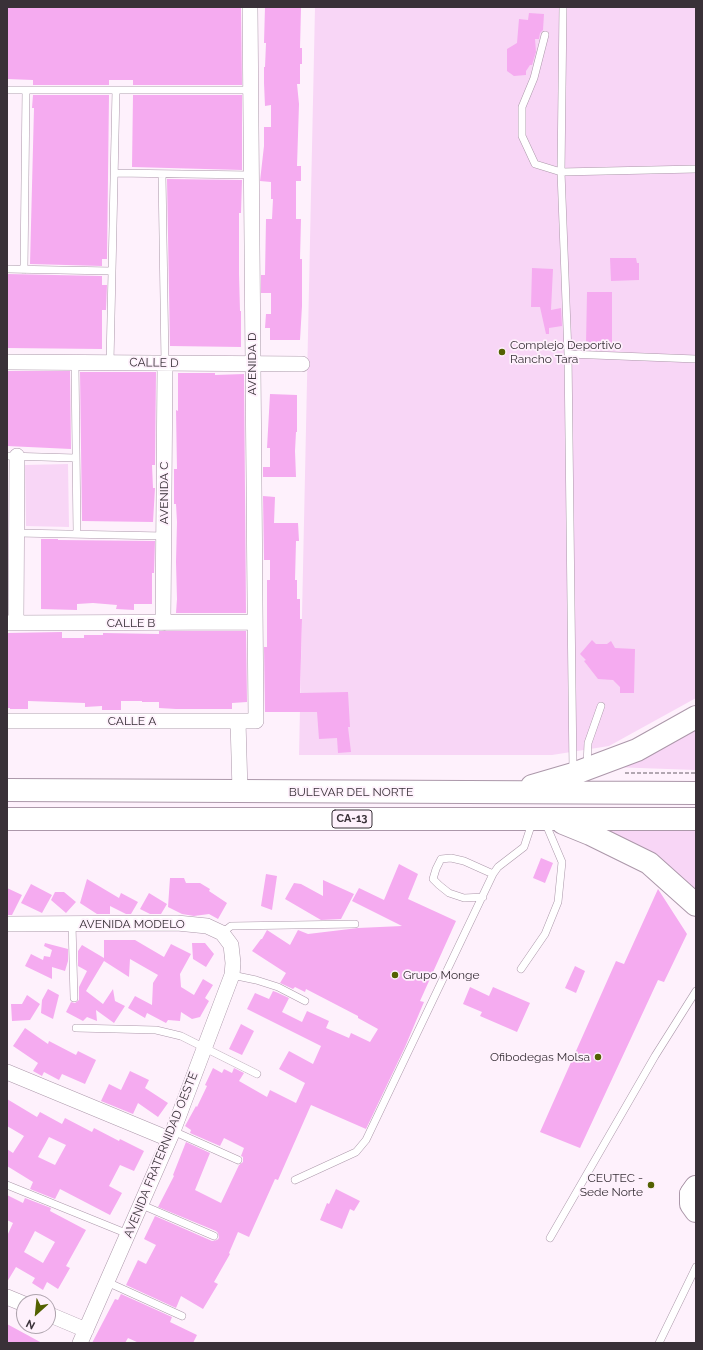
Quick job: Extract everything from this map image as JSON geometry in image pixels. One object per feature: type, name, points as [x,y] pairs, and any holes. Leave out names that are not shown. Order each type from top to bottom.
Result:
[{"type":"highway","points":[[508,793],[589,768],[638,750],[696,718]]},
{"type":"highway","name":"BULEVAR DEL NORTE","points":[[7,790],[696,793]]},
{"type":"highway","name":"CA-13","points":[[7,818],[696,819]]},
{"type":"highway","points":[[543,818],[590,834],[650,863],[696,905]]},
{"type":"street","name":"AVENIDA D","points":[[250,7],[256,721]]},
{"type":"street","name":"CALLE D","points":[[7,362],[302,364]]},
{"type":"street","name":"AVENIDA C","points":[[163,623],[165,363]]},
{"type":"street","points":[[12,456],[17,533],[12,623]]},
{"type":"street","name":"CALLE B","points":[[12,623],[254,622]]},
{"type":"street","name":"CALLE A","points":[[7,721],[256,721]]},
{"type":"street","points":[[238,721],[240,791]]},
{"type":"street","name":"AVENIDA MODELO","points":[[7,924],[177,923],[207,926],[222,933]]},
{"type":"street","points":[[222,933],[231,946],[233,969]]},
{"type":"street","name":"AVENIDA FRATERNIDAD OESTE","points":[[83,1337],[142,1205],[171,1135],[233,969]]},
{"type":"street","points":[[7,1072],[171,1135]]},
{"type":"street","points":[[56,1319],[83,1337]]},
{"type":"lane","points":[[563,7],[561,172],[568,354],[589,768]]},
{"type":"lane","points":[[545,35],[534,78],[522,107],[522,136],[535,164],[561,172],[696,170]]},
{"type":"lane","points":[[7,90],[251,90]]},
{"type":"lane","points":[[24,270],[26,90]]},
{"type":"lane","points":[[110,362],[116,90]]},
{"type":"lane","points":[[115,173],[251,175]]},
{"type":"lane","points":[[162,174],[165,363]]},
{"type":"lane","points":[[7,269],[112,271]]},
{"type":"lane","points":[[568,354],[696,359]]},
{"type":"lane","points":[[75,363],[77,534]]},
{"type":"lane","points":[[12,456],[76,458]]},
{"type":"lane","points":[[17,533],[164,536]]},
{"type":"lane","points":[[589,768],[588,743],[601,706]]},
{"type":"lane","points":[[295,1180],[356,1152],[366,1140],[493,874],[498,867],[524,847],[543,818]]},
{"type":"lane","points":[[521,969],[545,934],[558,902],[562,862],[543,818]]},
{"type":"lane","points":[[483,897],[464,898],[449,893],[433,879],[436,869],[441,859],[451,858],[493,874]]},
{"type":"lane","points":[[72,924],[74,998]]},
{"type":"lane","points":[[222,933],[231,926],[355,924]]},
{"type":"lane","points":[[233,969],[256,980],[278,987],[305,1001]]},
{"type":"lane","points":[[550,1238],[655,1056],[696,991]]},
{"type":"lane","points":[[76,1028],[156,1030],[181,1036],[257,1074]]},
{"type":"lane","points":[[171,1135],[238,1160]]},
{"type":"lane","points":[[7,1185],[129,1234]]},
{"type":"lane","points":[[142,1205],[214,1236]]},
{"type":"lane","points":[[659,1343],[696,1267]]},
{"type":"lane","points":[[107,1282],[182,1316]]},
{"type":"path","points":[[589,768],[611,774],[696,773]]},
{"type":"shaded area","name":"Complejo Deportivo Rancho Tara","points":[[315,7],[696,7],[696,698],[609,746],[552,755],[299,755]]},
{"type":"shaded area","points":[[68,464],[69,527],[26,526],[25,465]]},
{"type":"shaded area","points":[[696,724],[696,770],[611,767]]},
{"type":"shaded area","points":[[585,827],[696,827],[696,900]]},
{"type":"building","points":[[7,7],[241,8],[242,85],[133,85],[133,80],[109,80],[109,85],[33,85],[33,80],[7,79]]},
{"type":"building","points":[[265,7],[301,8],[300,48],[302,48],[302,64],[300,64],[300,84],[297,84],[299,104],[297,166],[301,166],[301,181],[296,181],[296,219],[301,219],[300,259],[302,259],[302,306],[300,340],[270,340],[270,328],[265,328],[266,314],[271,314],[271,293],[261,293],[261,275],[265,275],[266,219],[272,219],[273,199],[271,199],[271,182],[260,181],[264,146],[264,127],[271,127],[271,105],[265,106]]},
{"type":"building","points":[[529,13],[544,14],[543,30],[540,33],[539,39],[535,39],[536,52],[532,65],[530,65],[526,71],[526,75],[514,76],[507,71],[507,49],[517,43],[519,19],[528,20]]},
{"type":"building","points":[[33,95],[109,95],[107,259],[102,259],[102,266],[30,264],[34,108],[32,108]]},
{"type":"building","points":[[133,95],[242,95],[242,170],[132,167]]},
{"type":"building","points":[[167,179],[242,180],[241,213],[239,213],[241,347],[170,346]]},
{"type":"building","points":[[610,258],[636,258],[637,263],[639,263],[639,280],[611,281]]},
{"type":"building","points":[[532,268],[553,269],[551,310],[561,308],[562,326],[549,328],[549,334],[546,334],[540,307],[531,307]]},
{"type":"building","points":[[7,274],[102,276],[102,285],[107,285],[106,310],[102,310],[102,349],[7,348]]},
{"type":"building","points":[[587,292],[612,292],[612,346],[586,345]]},
{"type":"building","points":[[7,371],[70,371],[71,449],[7,446]]},
{"type":"building","points":[[80,372],[156,372],[155,465],[152,465],[153,488],[155,488],[153,522],[82,521]]},
{"type":"building","points":[[178,373],[215,373],[215,375],[244,374],[246,613],[176,613],[177,522],[176,504],[174,504],[174,469],[177,469],[176,410],[178,411]]},
{"type":"building","points":[[270,394],[297,395],[297,432],[295,451],[296,477],[263,477],[263,467],[270,467],[270,448],[267,448]]},
{"type":"building","points":[[263,496],[275,497],[274,523],[298,523],[299,541],[296,541],[295,580],[297,580],[297,599],[300,599],[300,619],[302,619],[300,693],[348,692],[350,727],[348,727],[351,752],[338,753],[337,738],[319,739],[317,712],[265,712],[264,647],[267,647],[267,580],[270,580],[270,560],[264,560]]},
{"type":"building","points":[[41,539],[155,541],[154,573],[152,573],[152,604],[134,604],[134,610],[116,609],[117,605],[93,603],[77,604],[77,610],[41,609]]},
{"type":"building","points":[[159,631],[246,631],[247,702],[232,703],[232,709],[159,708],[159,702],[142,701],[121,701],[121,710],[102,710],[102,706],[85,707],[85,703],[28,701],[28,709],[7,708],[8,633],[62,632],[62,638],[84,638],[84,635],[103,635],[103,633],[159,634]]},
{"type":"building","points":[[592,640],[596,644],[607,644],[611,641],[615,648],[635,649],[634,693],[620,693],[620,687],[613,680],[598,679],[584,661],[586,660],[580,654]]},
{"type":"building","points":[[541,858],[553,863],[545,883],[533,878]]},
{"type":"building","points":[[399,864],[418,874],[408,899],[456,921],[420,1001],[424,1002],[405,1047],[366,1129],[311,1105],[278,1180],[275,1179],[249,1237],[238,1232],[229,1253],[230,1254],[214,1282],[218,1284],[203,1309],[181,1296],[176,1308],[126,1285],[138,1260],[146,1264],[156,1245],[144,1239],[155,1216],[212,1241],[219,1238],[216,1231],[158,1207],[174,1176],[173,1175],[186,1142],[210,1153],[195,1190],[221,1203],[239,1165],[243,1162],[243,1157],[241,1156],[244,1148],[224,1138],[220,1146],[190,1133],[191,1130],[185,1126],[196,1106],[197,1107],[207,1086],[205,1085],[213,1068],[222,1073],[224,1069],[232,1073],[234,1068],[244,1073],[239,1081],[267,1097],[270,1090],[296,1103],[305,1083],[279,1069],[289,1051],[313,1064],[321,1046],[247,1009],[255,993],[269,999],[273,991],[289,998],[282,1012],[302,1022],[307,1011],[329,1021],[326,1028],[349,1038],[351,1033],[370,1042],[378,1029],[358,1018],[358,1016],[306,989],[305,992],[295,987],[293,989],[280,983],[286,973],[252,951],[267,930],[290,945],[298,930],[308,934],[358,928],[402,926],[352,901],[359,888],[384,900]]},
{"type":"building","points":[[266,874],[277,876],[272,910],[261,906]]},
{"type":"building","points":[[170,878],[184,878],[186,883],[200,883],[227,903],[218,919],[209,914],[194,916],[182,914],[168,907]]},
{"type":"building","points":[[87,879],[119,898],[121,893],[138,902],[131,914],[126,914],[110,906],[110,914],[97,914],[80,903]]},
{"type":"building","points":[[323,880],[354,894],[341,919],[321,920],[285,899],[294,883],[301,884],[323,896]]},
{"type":"building","points":[[31,884],[52,895],[42,913],[21,903]]},
{"type":"building","points":[[7,888],[22,895],[12,915],[7,915]]},
{"type":"building","name":"Ofibodegas Molsa","points":[[658,889],[687,934],[664,982],[658,980],[580,1148],[540,1132],[616,961],[624,964]]},
{"type":"building","points":[[55,892],[64,892],[76,902],[66,913],[51,900]]},
{"type":"building","points":[[149,893],[167,904],[161,914],[150,914],[140,909]]},
{"type":"building","points":[[104,940],[135,940],[164,957],[171,944],[191,954],[180,974],[181,987],[194,995],[203,979],[213,985],[205,998],[209,1001],[200,1017],[192,1019],[181,1012],[180,1021],[168,1020],[166,1023],[147,1013],[145,1018],[128,1008],[135,996],[152,1005],[153,983],[158,975],[130,959],[129,977],[104,961],[86,991],[103,1004],[113,989],[115,1001],[125,1006],[114,1023],[96,1010],[97,1021],[87,1017],[83,1021],[66,1012],[71,1002],[75,1003],[79,1000],[79,987],[87,971],[78,966],[78,951],[82,945],[104,958]]},
{"type":"building","points":[[45,943],[68,949],[68,961],[65,971],[52,967],[52,979],[25,966],[31,954],[43,960],[44,956],[50,957],[52,950],[44,946]]},
{"type":"building","points":[[192,943],[205,943],[214,954],[206,967],[193,959]]},
{"type":"building","points":[[575,966],[585,971],[576,993],[565,988]]},
{"type":"building","points":[[470,987],[489,996],[493,987],[530,1003],[517,1032],[480,1016],[482,1012],[463,1004]]},
{"type":"building","points":[[48,989],[59,995],[53,1019],[41,1013],[42,1000]]},
{"type":"building","points":[[27,995],[40,1004],[30,1020],[12,1021],[11,1004],[22,1004]]},
{"type":"building","points":[[241,1024],[254,1031],[242,1055],[229,1049]]},
{"type":"building","points":[[25,1028],[48,1044],[49,1041],[76,1055],[78,1051],[96,1060],[85,1084],[62,1074],[59,1080],[44,1072],[42,1076],[33,1071],[38,1063],[13,1046]]},
{"type":"building","points":[[130,1071],[149,1080],[145,1088],[168,1103],[158,1117],[138,1103],[133,1114],[101,1101],[109,1084],[121,1090]]},
{"type":"building","points":[[7,1099],[37,1117],[40,1112],[62,1124],[65,1118],[92,1132],[94,1128],[119,1141],[120,1139],[144,1151],[134,1171],[120,1165],[109,1186],[122,1193],[110,1215],[60,1189],[55,1199],[30,1189],[33,1182],[7,1166],[7,1149],[13,1153],[24,1136],[7,1126]],"holes":[[[49,1137],[66,1145],[55,1165],[38,1157]]]},
{"type":"building","points":[[336,1189],[360,1201],[354,1211],[350,1209],[342,1229],[320,1220],[327,1203],[329,1204]]},
{"type":"building","points":[[7,1195],[23,1203],[25,1198],[51,1208],[50,1211],[86,1230],[66,1266],[70,1268],[58,1289],[47,1282],[43,1290],[32,1283],[35,1278],[16,1267],[7,1282],[7,1236],[13,1223],[7,1220]],"holes":[[[35,1231],[55,1242],[43,1263],[24,1252]]]},
{"type":"building","points":[[121,1294],[172,1317],[170,1322],[197,1335],[193,1343],[139,1343],[128,1338],[125,1343],[92,1343],[115,1299],[118,1300]]},
{"type":"building","points":[[7,1324],[16,1329],[16,1334],[25,1334],[42,1343],[7,1343]]},
{"type":"place","name":"Complejo Deportivo Rancho Tara","points":[[502,352]]},
{"type":"place","name":"Grupo Monge","points":[[395,975]]},
{"type":"place","name":"Ofibodegas Molsa","points":[[598,1057]]},
{"type":"place","name":"CEUTEC - Sede Norte","points":[[651,1185]]}]
